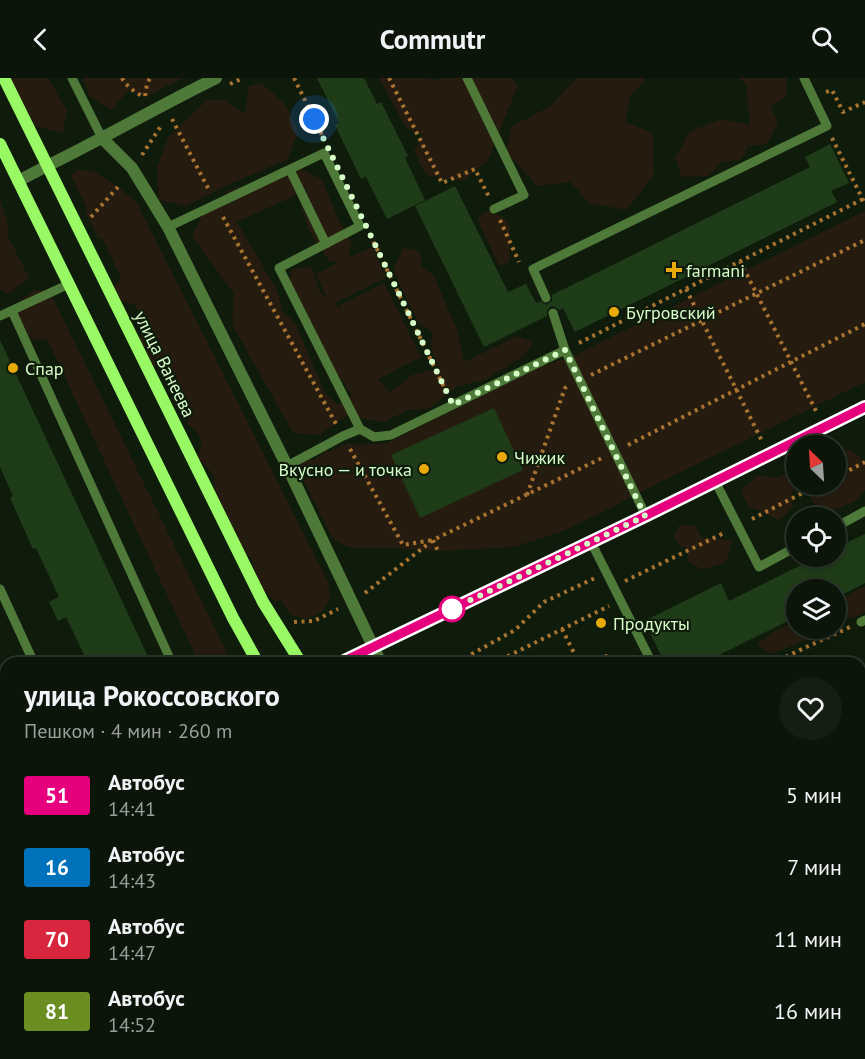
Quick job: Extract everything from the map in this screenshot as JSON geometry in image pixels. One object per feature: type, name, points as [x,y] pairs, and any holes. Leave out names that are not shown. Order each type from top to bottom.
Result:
[{"type":"main road","name":"улица Ванеева","points":[[4,78],[263,602],[297,657]]},
{"type":"main road","points":[[0,144],[233,618],[255,657]]},
{"type":"street","points":[[18,181],[216,78]]},
{"type":"street","points":[[102,138],[132,168],[168,227],[287,466],[378,657]]},
{"type":"street","points":[[353,657],[865,407]]},
{"type":"lane","points":[[72,78],[102,138]]},
{"type":"lane","points":[[466,78],[524,195],[494,209]]},
{"type":"lane","points":[[546,298],[533,270],[827,126],[804,78]]},
{"type":"lane","points":[[168,227],[324,153],[360,226],[279,268],[360,429],[374,437],[391,435],[565,350]]},
{"type":"lane","points":[[290,170],[326,244]]},
{"type":"lane","points":[[0,316],[69,284]]},
{"type":"lane","points":[[12,311],[169,657]]},
{"type":"lane","points":[[553,313],[565,350],[645,516]]},
{"type":"lane","points":[[287,466],[360,429]]},
{"type":"lane","points":[[715,481],[759,567],[786,552]]},
{"type":"lane","points":[[846,522],[865,512]]},
{"type":"lane","points":[[591,542],[649,657]]},
{"type":"lane","points":[[0,588],[31,657]]},
{"type":"path","points":[[145,97],[150,78]]},
{"type":"path","points":[[294,78],[325,141]]},
{"type":"path","points":[[389,78],[442,183],[475,169],[519,263],[533,270]]},
{"type":"path","points":[[832,90],[843,112],[865,102]]},
{"type":"path","points":[[165,104],[216,204],[403,545],[433,540]]},
{"type":"path","points":[[565,350],[864,201],[836,144]]},
{"type":"path","points":[[91,217],[118,187]]},
{"type":"path","points":[[366,225],[453,405]]},
{"type":"path","points":[[603,370],[864,242]]},
{"type":"path","points":[[740,261],[825,427]]},
{"type":"path","points":[[686,289],[768,455]]},
{"type":"path","points":[[636,441],[865,324]]},
{"type":"path","points":[[526,495],[564,388],[580,381]]},
{"type":"path","points":[[287,618],[293,622],[314,621],[352,602],[433,540],[615,451]]},
{"type":"path","points":[[846,472],[865,462]]},
{"type":"path","points":[[433,540],[438,551]]},
{"type":"path","points":[[635,577],[650,570]]},
{"type":"path","points":[[467,657],[515,630],[544,602],[607,573]]},
{"type":"path","points":[[506,657],[620,600]]},
{"type":"path","points":[[785,657],[863,621]]},
{"type":"path","points":[[562,629],[576,657]]},
{"type":"path","points":[[482,640],[485,647]]},
{"type":"shaded area","points":[[10,78],[48,78],[67,110],[63,133],[35,126]]},
{"type":"shaded area","points":[[83,78],[183,78],[145,97],[128,90],[112,110],[89,96]]},
{"type":"shaded area","points":[[379,78],[438,80],[439,78],[513,78],[517,87],[488,160],[463,181],[426,175],[414,151],[423,135],[406,128]]},
{"type":"shaded area","points":[[577,78],[643,78],[644,81],[630,96],[625,121],[653,134],[654,175],[626,210],[588,203],[571,182],[537,186],[506,151],[512,126],[549,107]]},
{"type":"shaded area","points":[[738,78],[787,78],[786,97],[771,106],[778,123],[767,144],[748,146],[741,160],[721,162],[709,176],[682,177],[675,158],[690,131],[723,119],[750,125],[746,84]]},
{"type":"shaded area","points":[[261,83],[285,104],[298,131],[288,159],[186,206],[159,200],[157,168],[168,138],[207,100],[224,100],[245,114],[249,86]]},
{"type":"shaded area","points":[[78,169],[95,172],[136,201],[328,582],[330,599],[321,613],[306,619],[292,615],[280,600],[275,602],[261,587],[251,558],[240,548],[215,492],[214,476],[198,457],[202,443],[197,431],[187,424],[189,416],[166,369],[148,364],[137,344],[145,325],[135,305],[121,300],[114,287],[121,278],[102,238],[98,238],[85,211],[87,208],[71,176]]},
{"type":"shaded area","points":[[300,169],[322,179],[338,219],[352,244],[348,258],[372,247],[386,277],[334,303],[341,309],[340,305],[384,283],[421,357],[378,379],[390,392],[412,375],[440,368],[431,350],[432,331],[419,324],[393,270],[403,248],[420,251],[422,268],[434,275],[458,333],[464,362],[517,336],[533,342],[525,355],[485,380],[457,386],[429,409],[407,410],[385,422],[346,416],[320,435],[293,433],[232,324],[234,294],[192,236],[201,217],[230,190]],"holes":[[[298,194],[308,229],[329,261],[338,263],[316,274],[327,298],[320,293],[312,267],[292,269],[287,290],[313,324],[326,358],[352,395],[338,405],[325,393],[295,323],[282,311],[278,292],[237,222]]]},
{"type":"shaded area","points":[[0,200],[8,225],[8,236],[29,278],[8,294],[0,289]]},
{"type":"shaded area","points":[[487,211],[505,218],[510,229],[509,262],[499,266],[477,218]]},
{"type":"shaded area","points":[[865,211],[865,382],[561,532],[513,547],[438,551],[351,548],[334,540],[302,478],[299,478],[294,466],[305,458],[311,460],[322,455],[325,450],[328,452],[347,443],[358,445],[387,443],[541,367],[575,355]]},
{"type":"shaded area","points":[[36,290],[45,291],[53,298],[229,657],[196,657],[47,339],[36,340],[27,334],[17,312],[20,301]]},
{"type":"shaded area","points":[[851,450],[865,462],[865,490],[855,501],[841,507],[824,507],[814,504],[809,495],[846,495],[846,451]]},
{"type":"shaded area","points":[[786,473],[786,495],[792,495],[793,507],[786,507],[786,514],[779,520],[748,506],[741,490],[758,475],[779,478]]},
{"type":"shaded area","points":[[679,525],[695,525],[701,537],[732,541],[726,562],[703,570],[688,561],[687,548],[679,546],[674,537]]},
{"type":"shaded area","points":[[865,586],[865,612],[853,618],[846,618],[846,596]]},
{"type":"shaded area","points":[[786,625],[786,639],[809,639],[772,654],[756,645]]},
{"type":"building","points":[[317,78],[364,78],[377,104],[381,102],[408,156],[405,158],[425,200],[387,219],[366,177],[361,179],[335,125],[339,123]]},
{"type":"building","points":[[830,144],[849,183],[831,191],[837,202],[575,332],[563,308],[559,310],[551,306],[547,311],[547,316],[484,347],[415,206],[455,186],[508,292],[526,284],[536,303],[540,301],[546,305],[552,301],[552,295],[810,167],[805,157]]},
{"type":"building","points":[[0,340],[148,657],[85,657],[66,617],[58,621],[49,602],[59,597],[36,548],[33,549],[10,498],[13,496],[0,467]]},
{"type":"building","points":[[494,408],[523,470],[420,518],[391,455]]},
{"type":"building","points":[[865,534],[865,583],[846,593],[846,579],[786,579],[786,622],[715,657],[662,657],[644,621],[721,583],[729,601],[797,567],[846,567],[846,543]]},
{"type":"bus line","name":"51","points":[[352,657],[865,407]]},
{"type":"place","name":"farmani","points":[[674,270]]},
{"type":"place","name":"Бугровский","points":[[614,312]]},
{"type":"place","name":"Спар","points":[[13,368]]},
{"type":"place","name":"Чижик","points":[[502,457]]},
{"type":"place","name":"Вкусно — и точка","points":[[424,469]]},
{"type":"place","name":"Продукты","points":[[601,623]]},
{"type":"route","points":[[314,119],[453,405],[565,350],[645,516],[452,609]]}]
